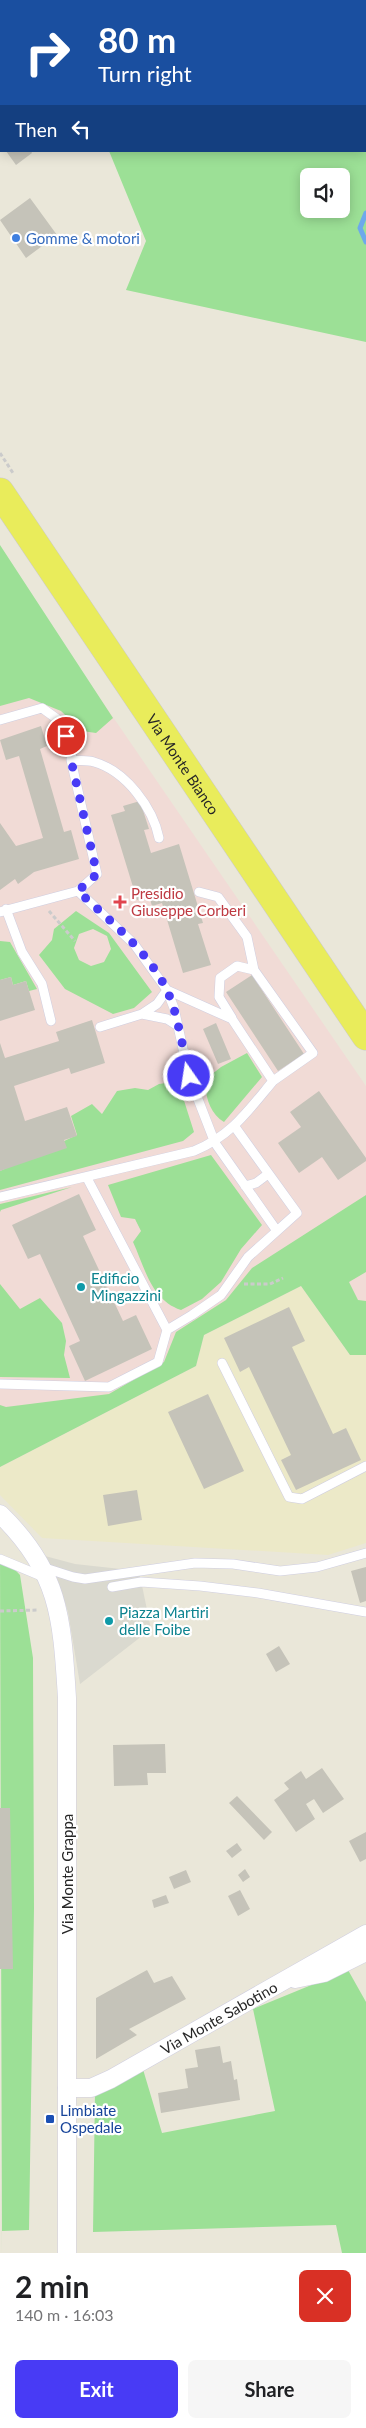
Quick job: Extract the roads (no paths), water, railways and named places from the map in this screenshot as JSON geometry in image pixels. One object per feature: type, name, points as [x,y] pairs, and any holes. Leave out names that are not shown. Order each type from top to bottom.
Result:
[{"type":"main road","name":"Via Monte Bianco","points":[[0,492],[366,1036]]},
{"type":"street","name":"Via Monte Grappa","points":[[0,1514],[31,1549],[45,1573],[58,1610],[64,1654],[67,1698],[67,2253]]},
{"type":"street","name":"Via Monte Sabotino","points":[[67,2088],[91,2088],[111,2079],[280,1981],[366,1934]]},
{"type":"street","points":[[280,1981],[324,1973],[366,1952]]},
{"type":"lane","points":[[0,720],[42,708],[60,721],[72,752],[71,760],[97,874],[78,891],[3,910],[22,952],[42,984],[51,1021]]},
{"type":"lane","points":[[71,760],[94,762],[114,771],[138,795],[156,826],[159,838]]},
{"type":"lane","points":[[78,891],[134,944],[167,990],[174,1008],[189,1076],[215,1143],[277,1231]]},
{"type":"lane","points":[[0,1197],[87,1178],[194,1151],[215,1143],[235,1127],[273,1081],[313,1053],[254,970],[247,938],[218,897],[199,892]]},
{"type":"lane","points":[[254,970],[237,966],[220,978],[219,997],[273,1081]]},
{"type":"lane","points":[[100,1027],[142,1014],[157,1004],[167,990]]},
{"type":"lane","points":[[167,990],[232,1019]]},
{"type":"lane","points":[[142,1014],[167,1019],[178,1026]]},
{"type":"lane","points":[[0,1384],[110,1387],[158,1362],[167,1330],[221,1294],[248,1256],[297,1213],[235,1127]]},
{"type":"lane","points":[[245,1186],[256,1183],[268,1174]]},
{"type":"lane","points":[[87,1178],[167,1330]]},
{"type":"lane","points":[[222,1363],[289,1497],[302,1499],[366,1466]]},
{"type":"lane","points":[[0,1559],[45,1573],[85,1579],[196,1563],[232,1564],[280,1571],[317,1567],[366,1553]]},
{"type":"lane","points":[[112,1587],[141,1582],[200,1586],[258,1593],[366,1612]]},
{"type":"waterway","points":[[366,213],[360,228],[366,242]]},
{"type":"place","name":"Gomme & motori","points":[[16,238]]},
{"type":"place","name":"Presidio Giuseppe Corberi","points":[[120,902]]},
{"type":"place","name":"Edificio Mingazzini","points":[[81,1287]]},
{"type":"place","name":"Piazza Martiri delle Foibe","points":[[109,1621]]},
{"type":"place","name":"Limbiate Ospedale","points":[[50,2119]]}]
